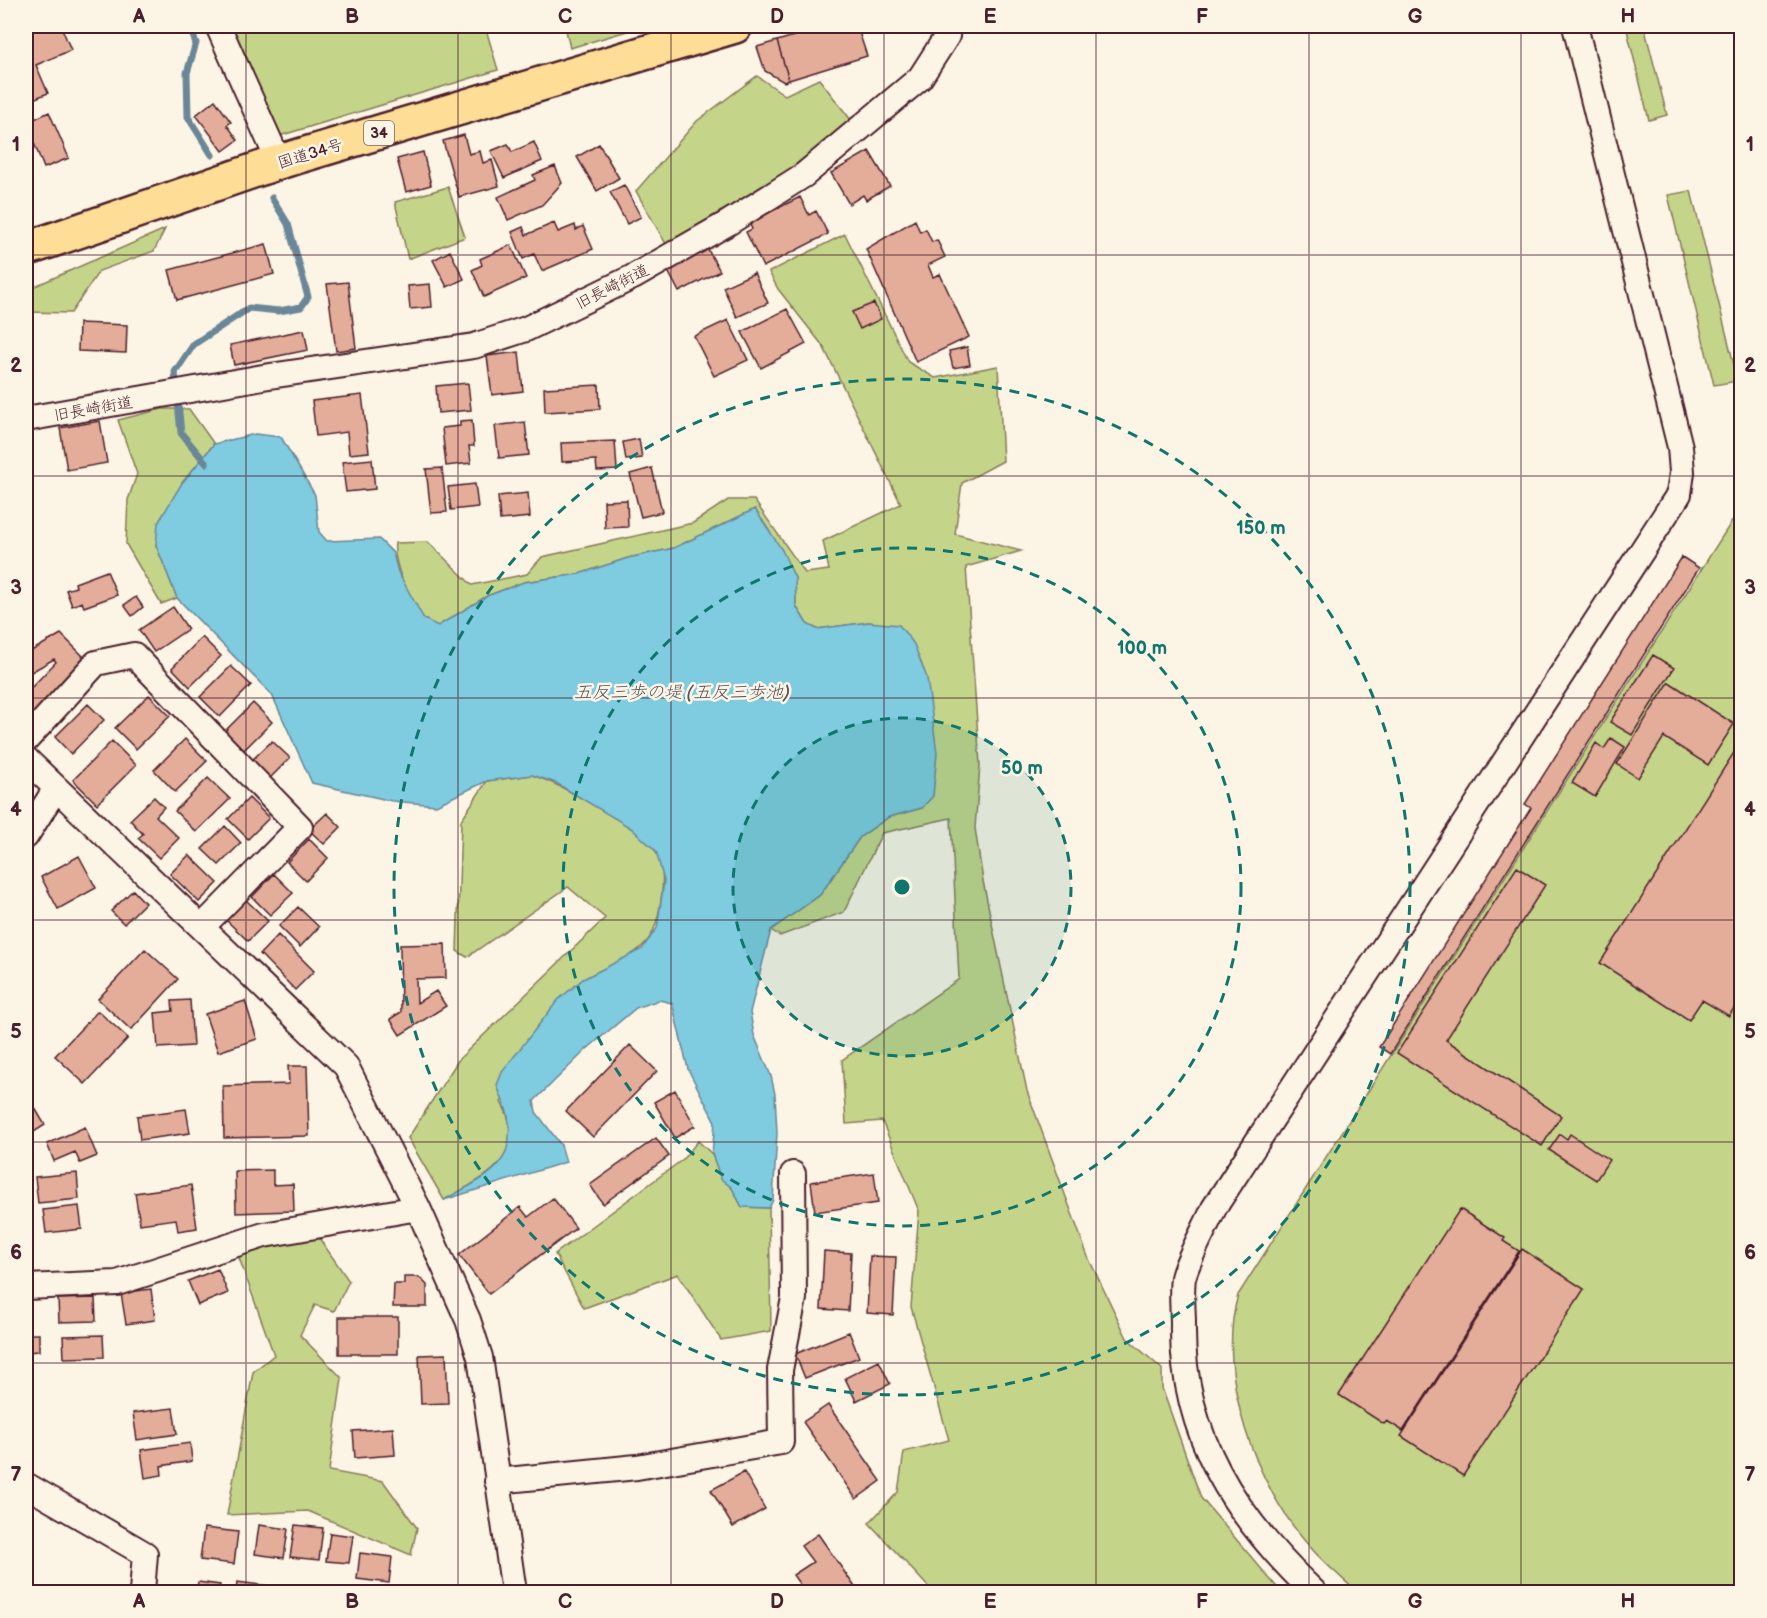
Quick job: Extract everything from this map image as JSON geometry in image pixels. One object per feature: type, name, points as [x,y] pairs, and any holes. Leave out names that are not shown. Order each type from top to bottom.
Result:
[{"type":"highway","name":"国道34号","points":[[26,249],[279,162],[735,26]]},
{"type":"street","points":[[218,26],[279,162]]},
{"type":"street","name":"旧長崎街道","points":[[26,420],[195,389],[474,346],[526,329],[633,277],[728,223],[804,175],[920,78],[947,36],[948,26]]},
{"type":"street","points":[[1314,1593],[1257,1533],[1221,1481],[1196,1424],[1182,1354],[1183,1278],[1215,1208],[1679,494],[1683,472],[1680,447],[1575,26]]},
{"type":"street","points":[[26,740],[96,663],[134,656],[300,827],[201,927]]},
{"type":"street","points":[[26,759],[346,1066],[418,1208],[468,1320],[480,1357],[514,1593]]},
{"type":"street","points":[[26,836],[56,788]]},
{"type":"street","points":[[497,1481],[637,1467],[782,1442],[780,1370],[794,1298],[794,1174]]},
{"type":"street","points":[[26,1287],[117,1283],[264,1235],[418,1208]]},
{"type":"street","points":[[26,1485],[145,1554],[142,1593]]},
{"type":"green space","points":[[227,26],[485,26],[498,70],[279,136]]},
{"type":"green space","points":[[565,26],[644,26],[570,48]]},
{"type":"green space","points":[[1626,26],[1644,26],[1667,115],[1649,120]]},
{"type":"green space","points":[[757,76],[785,95],[819,79],[851,120],[787,172],[666,244],[636,191],[697,121]]},
{"type":"green space","points":[[448,187],[465,237],[408,259],[395,202]]},
{"type":"green space","points":[[1691,191],[1738,381],[1714,385],[1668,195]]},
{"type":"green space","points":[[165,229],[154,251],[99,271],[71,313],[26,312],[26,290]]},
{"type":"green space","points":[[845,234],[908,362],[935,378],[998,366],[1003,461],[962,483],[955,534],[1021,551],[966,567],[980,765],[975,828],[983,881],[1027,1091],[1088,1257],[1127,1338],[1162,1369],[1162,1388],[1201,1498],[1281,1592],[933,1592],[869,1523],[898,1492],[904,1452],[949,1440],[911,1307],[919,1211],[882,1121],[846,1124],[842,1060],[959,979],[951,818],[882,833],[844,912],[780,936],[771,930],[820,895],[860,837],[889,817],[922,808],[869,622],[817,629],[807,624],[796,606],[795,578],[755,509],[674,548],[628,558],[579,574],[524,582],[487,596],[438,626],[426,620],[414,605],[399,572],[395,543],[428,542],[472,585],[527,574],[542,557],[693,523],[728,500],[754,500],[805,573],[829,570],[823,541],[901,504],[823,346],[778,289],[769,272]]},
{"type":"green space","points":[[162,409],[189,409],[214,444],[182,483],[156,545],[177,598],[161,604],[126,544],[128,500],[137,474],[118,420]]},
{"type":"green space","points":[[1741,507],[1741,1592],[1357,1592],[1316,1554],[1291,1523],[1258,1463],[1245,1429],[1236,1394],[1232,1360],[1232,1326],[1238,1295]]},
{"type":"green space","points":[[532,775],[599,807],[648,842],[659,858],[662,871],[662,892],[658,917],[648,940],[637,951],[620,962],[501,1102],[509,1121],[511,1137],[507,1151],[499,1163],[488,1174],[444,1200],[408,1138],[459,1059],[605,918],[568,887],[467,957],[457,951],[461,820],[487,781]]},
{"type":"green space","points":[[698,1141],[712,1154],[721,1178],[732,1188],[742,1207],[769,1208],[771,1331],[721,1340],[678,1274],[584,1308],[555,1254],[682,1160]]},
{"type":"green space","points":[[317,1235],[349,1281],[334,1311],[315,1305],[300,1335],[342,1378],[329,1471],[383,1481],[417,1528],[411,1555],[308,1511],[227,1515],[253,1372],[274,1355],[238,1255]]},
{"type":"water","name":"五反三歩の堤 (五反三歩池)","points":[[255,434],[281,437],[315,495],[319,532],[327,541],[379,539],[393,553],[398,572],[424,619],[438,626],[487,596],[524,582],[579,574],[628,558],[674,548],[755,509],[782,550],[795,578],[796,606],[807,624],[817,629],[869,622],[899,625],[914,644],[927,678],[937,753],[933,796],[922,808],[889,817],[860,837],[820,895],[771,930],[750,1012],[754,1035],[771,1076],[775,1094],[777,1133],[773,1200],[769,1208],[742,1207],[732,1188],[721,1179],[712,1154],[715,1122],[688,1069],[672,1003],[659,1000],[636,1008],[587,1049],[534,1101],[536,1112],[561,1145],[566,1162],[444,1200],[483,1178],[502,1160],[509,1134],[508,1116],[497,1085],[502,1072],[558,1000],[583,979],[642,949],[657,928],[664,881],[656,851],[631,828],[556,783],[532,775],[487,781],[436,805],[392,801],[312,783],[272,695],[177,598],[156,545],[158,523],[182,483],[214,444]]},
{"type":"building","points":[[26,26],[61,26],[71,50],[36,65],[48,93],[26,102]]},
{"type":"building","points":[[828,26],[857,26],[867,56],[789,80],[777,41]]},
{"type":"building","points":[[777,41],[789,80],[784,82],[765,71],[757,47]]},
{"type":"building","points":[[215,100],[231,122],[227,125],[238,140],[223,151],[196,115]]},
{"type":"building","points":[[49,112],[69,158],[44,168],[26,123]]},
{"type":"building","points":[[464,135],[469,154],[480,151],[483,163],[492,160],[499,186],[459,197],[443,141]]},
{"type":"building","points":[[534,142],[542,161],[504,178],[491,151],[508,144],[512,152]]},
{"type":"building","points":[[599,144],[619,178],[597,191],[577,157]]},
{"type":"building","points":[[869,151],[890,186],[866,200],[863,195],[849,204],[831,173]]},
{"type":"building","points":[[423,152],[431,185],[406,192],[397,159]]},
{"type":"building","points":[[555,166],[562,183],[542,205],[508,220],[498,197],[535,180],[533,175]]},
{"type":"building","points":[[624,185],[641,217],[627,224],[610,192]]},
{"type":"building","points":[[800,197],[809,215],[816,211],[828,234],[763,267],[746,232],[752,229],[749,223]]},
{"type":"building","points":[[915,220],[920,232],[926,229],[932,242],[937,240],[945,257],[928,265],[933,277],[940,274],[969,337],[916,362],[866,249]]},
{"type":"building","points":[[554,223],[558,232],[575,225],[576,230],[583,226],[593,249],[542,271],[534,254],[523,259],[512,232],[523,227],[526,235]]},
{"type":"building","points":[[266,244],[274,274],[177,300],[169,270]]},
{"type":"building","points":[[511,245],[526,278],[484,297],[472,270],[482,265],[480,259]]},
{"type":"building","points":[[707,248],[720,271],[679,292],[667,269]]},
{"type":"building","points":[[450,251],[464,279],[447,287],[433,260]]},
{"type":"building","points":[[754,273],[768,303],[737,317],[723,287]]},
{"type":"building","points":[[348,282],[356,348],[336,351],[327,284]]},
{"type":"building","points":[[430,284],[432,307],[410,309],[408,286]]},
{"type":"building","points":[[874,303],[881,319],[860,329],[852,312]]},
{"type":"building","points":[[787,309],[806,344],[761,368],[742,332]]},
{"type":"building","points":[[728,320],[748,360],[714,376],[694,336]]},
{"type":"building","points":[[79,323],[127,325],[126,353],[78,351]]},
{"type":"building","points":[[304,330],[308,350],[234,365],[230,345]]},
{"type":"building","points":[[967,347],[970,365],[953,368],[949,351]]},
{"type":"building","points":[[519,352],[523,391],[492,395],[487,356]]},
{"type":"building","points":[[468,383],[471,410],[438,413],[436,386]]},
{"type":"building","points":[[599,385],[600,409],[545,412],[544,388]]},
{"type":"building","points":[[362,395],[369,452],[349,454],[347,432],[316,436],[312,401]]},
{"type":"building","points":[[472,420],[474,446],[469,446],[471,463],[446,466],[442,428],[460,426],[460,421]]},
{"type":"building","points":[[100,421],[107,463],[67,470],[60,428]]},
{"type":"building","points":[[525,422],[529,455],[499,458],[495,426]]},
{"type":"building","points":[[639,439],[642,458],[626,460],[623,442]]},
{"type":"building","points":[[615,441],[617,470],[597,471],[596,460],[562,462],[561,443]]},
{"type":"building","points":[[372,459],[375,489],[346,492],[342,462]]},
{"type":"building","points":[[442,468],[447,512],[431,513],[426,469]]},
{"type":"building","points":[[652,468],[662,512],[641,517],[630,474]]},
{"type":"building","points":[[475,484],[478,507],[451,510],[448,487]]},
{"type":"building","points":[[528,493],[530,517],[500,520],[498,496]]},
{"type":"building","points":[[627,500],[628,527],[605,528],[604,501]]},
{"type":"building","points":[[1682,557],[1699,568],[1390,1054],[1379,1047],[1531,808],[1525,804]]},
{"type":"building","points":[[107,571],[117,595],[84,607],[82,602],[72,606],[66,590],[76,587],[75,583]]},
{"type":"building","points":[[136,597],[143,607],[132,616],[124,605]]},
{"type":"building","points":[[173,607],[188,629],[154,652],[139,630]]},
{"type":"building","points":[[61,634],[88,661],[26,723],[26,693],[56,662],[54,659],[26,675],[26,654]]},
{"type":"building","points":[[202,637],[221,656],[190,687],[172,668]]},
{"type":"building","points":[[1653,655],[1674,668],[1632,735],[1610,722]]},
{"type":"building","points":[[231,666],[251,685],[220,717],[200,697]]},
{"type":"building","points":[[1669,682],[1734,724],[1708,765],[1664,737],[1638,778],[1617,764]]},
{"type":"building","points":[[149,695],[170,716],[136,749],[115,728]]},
{"type":"building","points":[[253,703],[272,722],[243,751],[224,732]]},
{"type":"building","points":[[88,704],[104,720],[71,754],[55,737]]},
{"type":"building","points":[[1611,738],[1625,747],[1595,797],[1572,783],[1596,743],[1604,749]]},
{"type":"building","points":[[185,739],[207,761],[175,792],[154,770]]},
{"type":"building","points":[[1742,740],[1742,996],[1729,1016],[1702,1000],[1689,1020],[1600,963]]},
{"type":"building","points":[[112,741],[136,765],[97,804],[73,780]]},
{"type":"building","points":[[272,741],[290,758],[268,780],[250,762]]},
{"type":"building","points":[[208,778],[230,799],[196,832],[175,811]]},
{"type":"building","points":[[154,797],[164,807],[156,816],[179,838],[159,858],[138,838],[143,834],[130,820]]},
{"type":"building","points":[[249,798],[269,818],[248,839],[228,819]]},
{"type":"building","points":[[327,813],[341,827],[324,844],[309,830]]},
{"type":"building","points":[[225,826],[241,843],[219,865],[202,849]]},
{"type":"building","points":[[309,839],[328,858],[306,881],[287,862]]},
{"type":"building","points":[[189,855],[218,883],[199,902],[170,874]]},
{"type":"building","points":[[79,856],[96,888],[58,909],[41,877]]},
{"type":"building","points":[[1517,867],[1545,885],[1446,1040],[1561,1116],[1542,1146],[1397,1053]]},
{"type":"building","points":[[274,874],[293,893],[270,915],[252,897]]},
{"type":"building","points":[[133,890],[145,903],[124,924],[111,911]]},
{"type":"building","points":[[246,900],[268,921],[248,941],[226,920]]},
{"type":"building","points":[[298,907],[319,927],[300,947],[279,926]]},
{"type":"building","points":[[278,935],[314,971],[295,990],[260,954]]},
{"type":"building","points":[[445,944],[446,978],[416,979],[417,1003],[436,991],[446,1006],[400,1035],[390,1019],[401,1012],[400,945]]},
{"type":"building","points":[[145,949],[178,979],[131,1030],[98,999]]},
{"type":"building","points":[[190,1000],[193,1046],[158,1048],[155,1013],[173,1011],[172,1001]]},
{"type":"building","points":[[245,1001],[257,1039],[218,1052],[205,1014]]},
{"type":"building","points":[[98,1011],[128,1038],[85,1084],[55,1056]]},
{"type":"building","points":[[630,1045],[657,1071],[593,1137],[566,1111]]},
{"type":"building","points":[[288,1066],[307,1066],[309,1136],[224,1138],[223,1086],[289,1084]]},
{"type":"building","points":[[675,1090],[695,1126],[675,1138],[654,1102]]},
{"type":"building","points":[[26,1093],[45,1125],[26,1137]]},
{"type":"building","points":[[186,1109],[190,1133],[140,1140],[137,1116]]},
{"type":"building","points":[[85,1127],[97,1156],[80,1163],[75,1152],[54,1161],[47,1144]]},
{"type":"building","points":[[1560,1134],[1567,1139],[1570,1134],[1609,1160],[1596,1180],[1549,1150]]},
{"type":"building","points":[[656,1138],[669,1156],[603,1204],[590,1185]]},
{"type":"building","points":[[273,1170],[273,1185],[293,1184],[294,1211],[236,1213],[235,1171]]},
{"type":"building","points":[[77,1173],[79,1199],[38,1203],[35,1177]]},
{"type":"building","points":[[874,1173],[878,1203],[815,1212],[811,1182]]},
{"type":"building","points":[[191,1185],[197,1228],[178,1231],[176,1219],[140,1224],[135,1193]]},
{"type":"building","points":[[553,1198],[576,1228],[489,1294],[459,1255],[520,1207],[528,1217]]},
{"type":"building","points":[[79,1206],[82,1229],[46,1233],[43,1210]]},
{"type":"building","points":[[1460,1209],[1505,1238],[1503,1241],[1519,1251],[1403,1431],[1387,1421],[1384,1424],[1339,1395]]},
{"type":"building","points":[[1522,1249],[1584,1289],[1463,1476],[1401,1436]]},
{"type":"building","points":[[824,1251],[851,1253],[848,1311],[821,1309]]},
{"type":"building","points":[[870,1256],[896,1257],[893,1315],[867,1313]]},
{"type":"building","points":[[218,1269],[228,1293],[198,1305],[188,1281]]},
{"type":"building","points":[[404,1277],[419,1277],[427,1285],[427,1307],[393,1307],[394,1284],[404,1284]]},
{"type":"building","points":[[151,1289],[155,1320],[126,1324],[121,1293]]},
{"type":"building","points":[[95,1298],[96,1321],[59,1322],[58,1299]]},
{"type":"building","points":[[339,1317],[398,1317],[398,1354],[339,1354]]},
{"type":"building","points":[[849,1332],[859,1357],[805,1378],[795,1354]]},
{"type":"building","points":[[26,1334],[39,1334],[39,1351],[26,1352]]},
{"type":"building","points":[[103,1335],[104,1357],[64,1358],[63,1336]]},
{"type":"building","points":[[446,1354],[448,1403],[421,1404],[419,1355]]},
{"type":"building","points":[[879,1361],[890,1384],[856,1401],[845,1378]]},
{"type":"building","points":[[828,1405],[881,1481],[856,1499],[803,1422]]},
{"type":"building","points":[[173,1408],[177,1434],[137,1440],[133,1413]]},
{"type":"building","points":[[393,1428],[395,1455],[355,1458],[353,1431]]},
{"type":"building","points":[[190,1443],[192,1461],[161,1466],[162,1475],[145,1478],[141,1450]]},
{"type":"building","points":[[744,1472],[765,1509],[733,1527],[711,1490]]},
{"type":"building","points":[[259,1525],[288,1529],[284,1558],[255,1554]]},
{"type":"building","points":[[295,1525],[323,1528],[319,1560],[290,1557]]},
{"type":"building","points":[[204,1528],[238,1532],[234,1564],[200,1560]]},
{"type":"building","points":[[330,1533],[353,1536],[349,1563],[326,1561]]},
{"type":"building","points":[[818,1534],[857,1590],[853,1592],[805,1592],[793,1575],[813,1562],[801,1546]]},
{"type":"building","points":[[360,1553],[392,1557],[389,1583],[357,1579]]},
{"type":"building","points":[[198,1582],[220,1585],[219,1592],[196,1592]]},
{"type":"building","points":[[237,1582],[277,1587],[277,1592],[236,1592]]},
{"type":"waterway","points":[[189,26],[196,43],[187,73],[188,117],[212,155]]},
{"type":"waterway","points":[[206,463],[181,433],[175,372],[194,344],[249,308],[279,311],[301,307],[308,297],[288,224],[272,198]]}]
